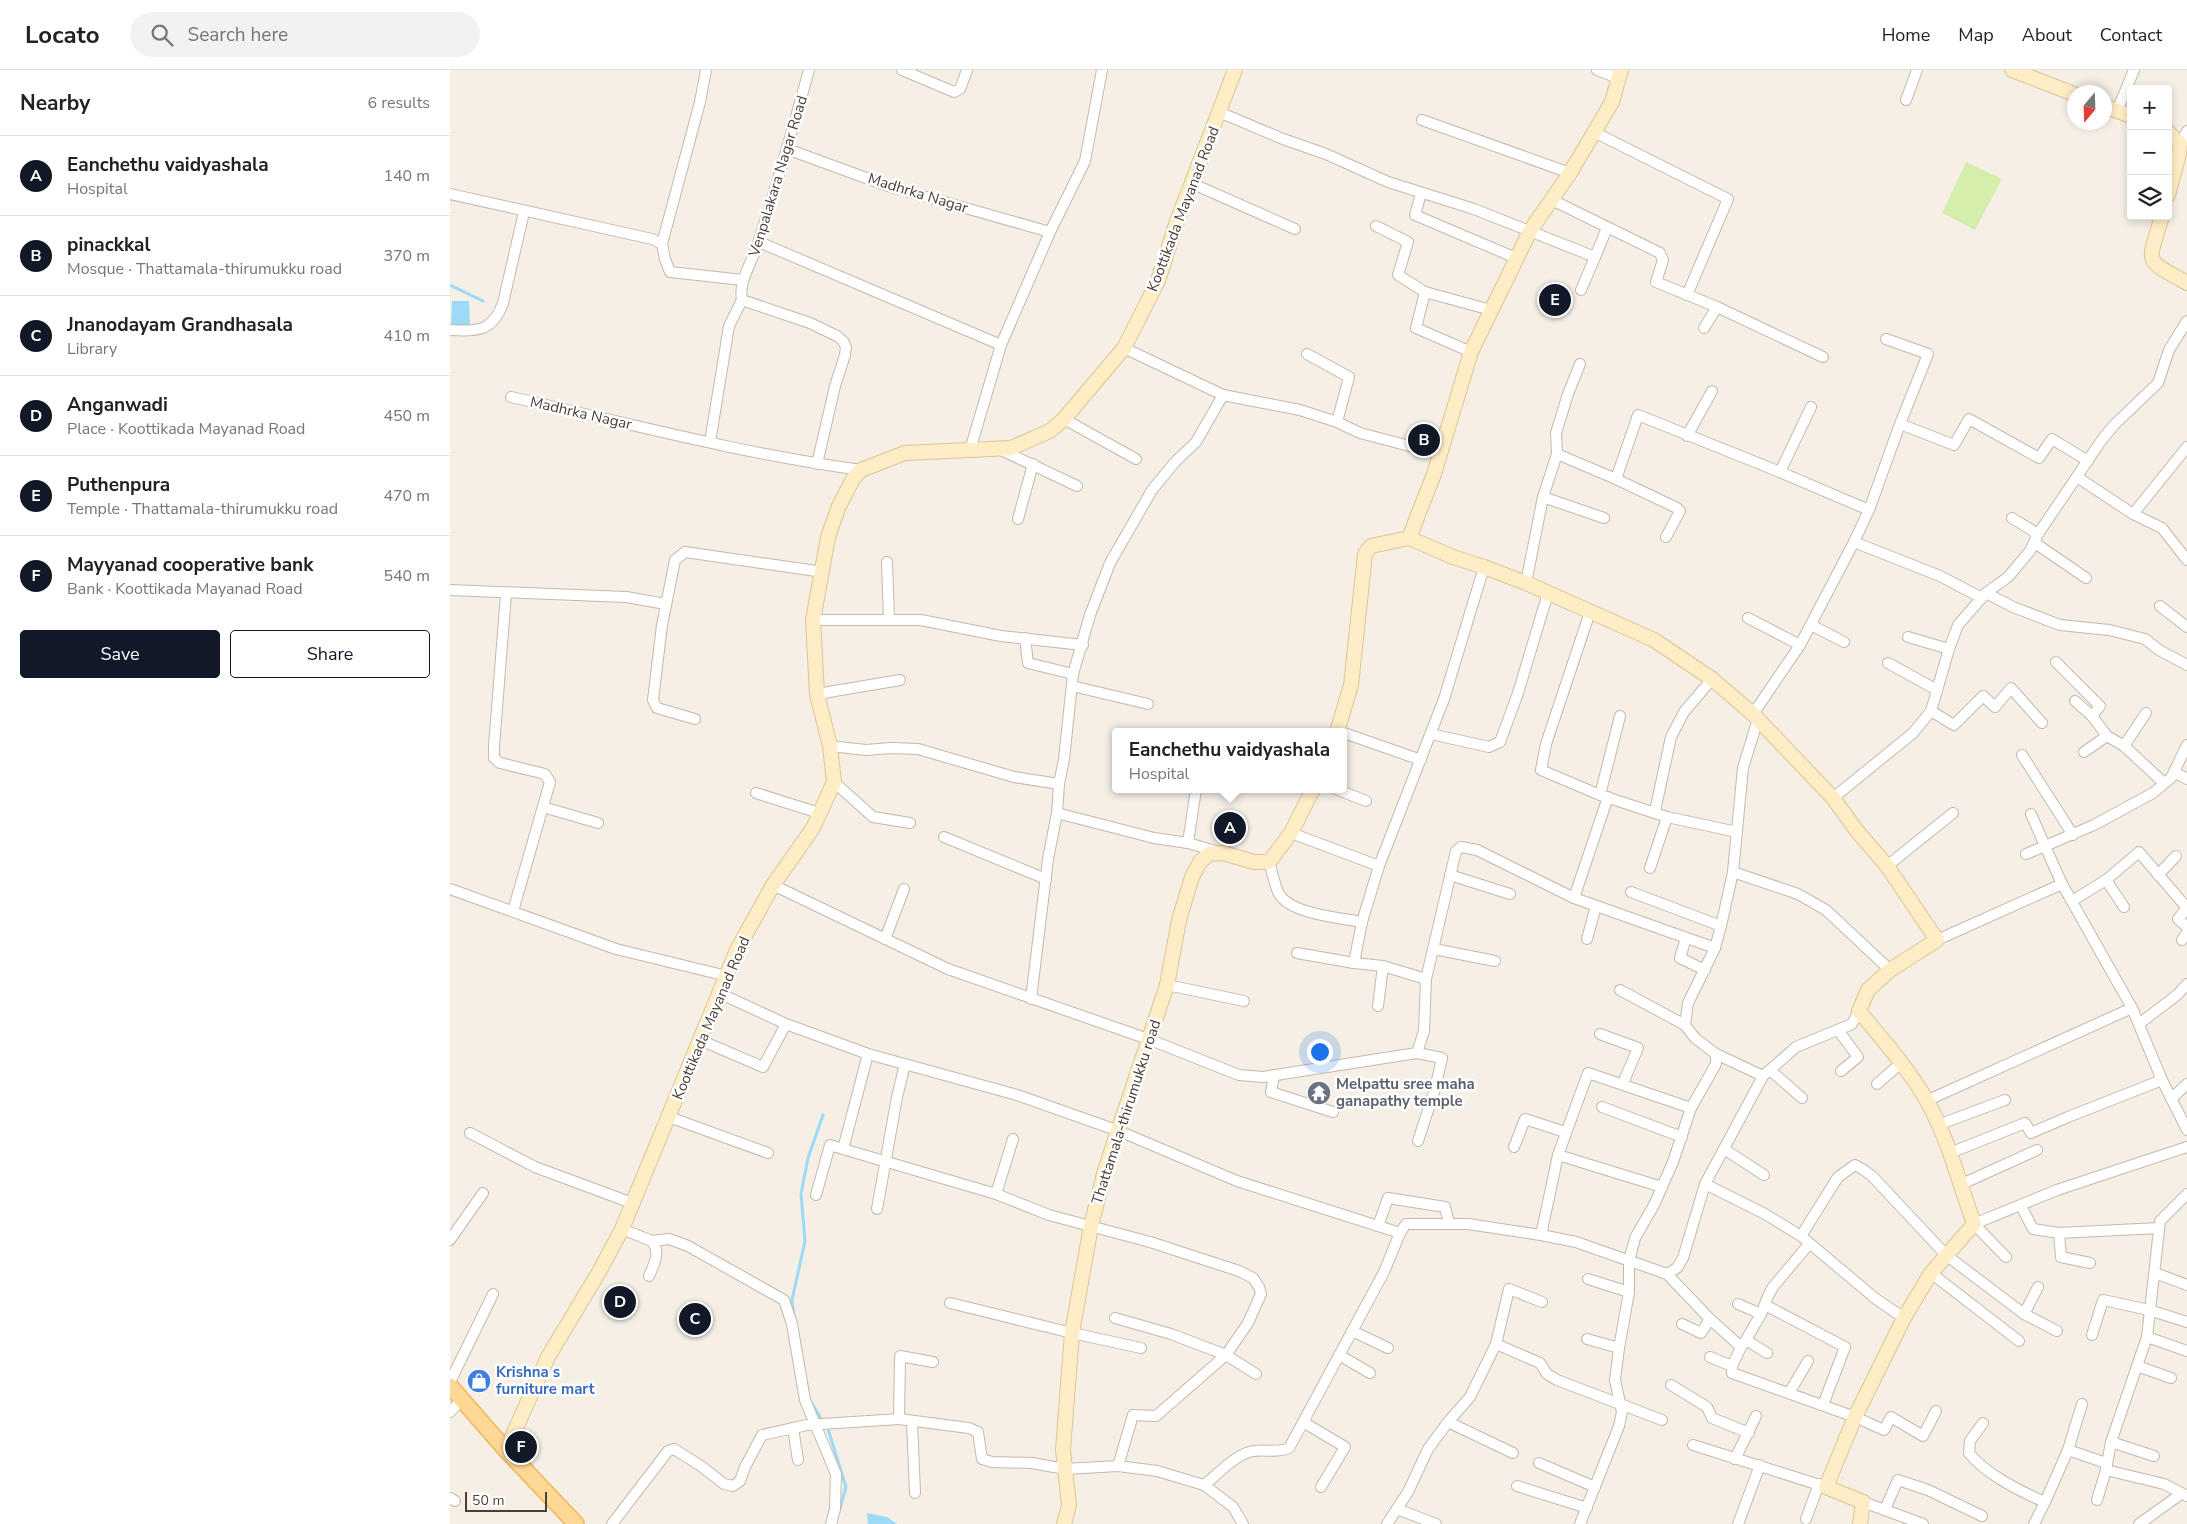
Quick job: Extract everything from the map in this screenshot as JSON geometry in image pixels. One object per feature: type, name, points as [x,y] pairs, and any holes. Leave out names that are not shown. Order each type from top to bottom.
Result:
[{"type":"main road","points":[[450,1384],[506,1450],[576,1524]]},
{"type":"street","points":[[706,70],[700,102],[662,244],[670,272],[743,280],[742,300],[730,326],[710,442]]},
{"type":"street","name":"Venpalakara Nagar Road","points":[[743,280],[759,242],[809,70]]},
{"type":"street","points":[[902,70],[954,92],[960,89],[967,70]]},
{"type":"street","points":[[970,450],[1001,345],[1050,232],[1085,161],[1102,70]]},
{"type":"street","name":"Koottikada Mayanad Road","points":[[861,470],[905,452],[1011,448],[1050,432],[1064,418],[1124,348],[1158,282],[1191,183],[1236,70]]},
{"type":"street","points":[[1409,538],[1440,454],[1471,352],[1530,231],[1570,173],[1612,102],[1620,74],[1597,70]]},
{"type":"street","points":[[1906,100],[1917,70]]},
{"type":"street","points":[[2112,106],[2134,70]]},
{"type":"street","points":[[2019,71],[2067,91]]},
{"type":"street","points":[[2112,108],[2127,114]]},
{"type":"street","points":[[1219,112],[1421,193],[1474,209],[1595,257]]},
{"type":"street","points":[[1422,120],[1570,173]]},
{"type":"street","points":[[2172,180],[2180,144],[2187,131]]},
{"type":"street","points":[[1594,132],[1728,199],[1687,295]]},
{"type":"street","points":[[2172,136],[2180,144]]},
{"type":"street","name":"Madhrka Nagar","points":[[787,149],[888,186],[1050,232]]},
{"type":"street","points":[[1191,183],[1295,229]]},
{"type":"street","points":[[1421,193],[1415,215],[1516,258]]},
{"type":"street","points":[[450,194],[652,239],[662,244]]},
{"type":"street","points":[[1552,200],[1660,253],[1662,260],[1656,282],[1717,307],[1823,357]]},
{"type":"street","points":[[450,330],[473,331],[489,326],[498,316],[503,303],[524,212]]},
{"type":"street","points":[[2161,220],[2150,256],[2154,265],[2187,283]]},
{"type":"street","points":[[1376,226],[1408,242],[1398,275],[1425,292],[1491,310]]},
{"type":"street","points":[[1581,290],[1607,228]]},
{"type":"street","points":[[759,242],[1001,345]]},
{"type":"street","points":[[1425,292],[1416,328],[1471,352]]},
{"type":"street","points":[[742,300],[810,323],[837,336],[843,341],[845,355],[835,386],[817,464]]},
{"type":"street","points":[[1704,328],[1717,307]]},
{"type":"street","points":[[1833,798],[1913,733],[1931,712],[1958,625],[1984,596],[2008,577],[2030,551],[2077,477],[2114,425],[2158,383],[2169,350],[2187,321]]},
{"type":"street","points":[[1685,1025],[1688,1003],[1715,948],[1721,926],[1732,872],[1743,768],[1755,717],[1800,645],[1854,542],[1869,510],[1928,354],[1886,339]]},
{"type":"street","points":[[1124,348],[1222,395],[1300,410],[1337,422],[1360,433],[1440,454]]},
{"type":"street","points":[[1307,354],[1349,377],[1337,422]]},
{"type":"street","points":[[1526,583],[1543,497],[1557,454],[1556,433],[1580,364]]},
{"type":"street","points":[[1687,436],[1712,391]]},
{"type":"street","points":[[1031,999],[1046,879],[1057,813],[1059,784],[1064,759],[1073,674],[1083,645],[1090,615],[1110,563],[1152,490],[1175,462],[1196,442],[1222,395]]},
{"type":"street","name":"Madhrka Nagar","points":[[511,397],[710,442],[817,464],[861,470]]},
{"type":"street","points":[[1780,472],[1811,407]]},
{"type":"street","points":[[1616,479],[1638,415],[1869,510]]},
{"type":"street","points":[[1064,418],[1136,459]]},
{"type":"street","points":[[1900,424],[1954,445],[1969,418],[2039,458],[2052,439],[2088,461]]},
{"type":"street","points":[[2133,514],[2187,447]]},
{"type":"street","points":[[998,449],[1077,486]]},
{"type":"street","points":[[1557,454],[1677,508],[1680,511],[1666,537]]},
{"type":"street","points":[[1018,519],[1033,464]]},
{"type":"street","points":[[861,470],[853,479],[839,506],[828,537],[813,620],[817,694],[830,746],[834,782],[872,817],[910,822]]},
{"type":"street","points":[[2077,477],[2133,514],[2162,528],[2187,560]]},
{"type":"street","points":[[1543,497],[1604,518]]},
{"type":"street","points":[[2012,518],[2086,578]]},
{"type":"street","points":[[1341,728],[1351,684],[1365,554],[1371,546],[1409,538],[1453,557],[1484,566],[1526,583],[1654,640],[1712,679],[1755,717],[1833,798],[1856,831],[1886,866],[1937,940]]},
{"type":"street","points":[[1854,542],[1940,576],[2013,608],[2060,625],[2109,630],[2145,639],[2159,650],[2187,665]]},
{"type":"street","points":[[695,719],[657,708],[654,705],[661,634],[675,560],[685,552],[823,572]]},
{"type":"street","points":[[887,562],[888,620]]},
{"type":"street","points":[[1354,963],[1362,922],[1379,866],[1444,699],[1484,566]]},
{"type":"street","points":[[450,590],[506,594],[634,598],[666,604]]},
{"type":"street","points":[[1431,734],[1489,747],[1500,742],[1518,693],[1548,593]]},
{"type":"street","points":[[506,594],[494,758],[500,763],[548,776],[550,782],[513,911]]},
{"type":"street","points":[[2160,606],[2187,627]]},
{"type":"street","points":[[1590,612],[1546,744],[1541,770],[1604,796],[1655,811],[1667,817],[1737,832]]},
{"type":"street","points":[[1748,618],[1800,645]]},
{"type":"street","points":[[813,620],[921,620],[1002,636],[1083,645]]},
{"type":"street","points":[[1811,625],[1844,642]]},
{"type":"street","points":[[1908,637],[1949,649]]},
{"type":"street","points":[[1026,638],[1028,663],[1073,674]]},
{"type":"street","points":[[2056,662],[2100,706],[2092,716]]},
{"type":"street","points":[[1888,663],[1937,690]]},
{"type":"street","points":[[1655,811],[1671,737],[1684,712],[1712,679]]},
{"type":"street","points":[[817,694],[900,680]]},
{"type":"street","points":[[1072,686],[1148,704]]},
{"type":"street","points":[[1931,712],[1954,725],[1983,696],[1995,707],[2011,688],[2042,723]]},
{"type":"street","points":[[2075,701],[2092,716],[2107,736],[2124,746],[2164,783]]},
{"type":"street","points":[[2124,746],[2146,713]]},
{"type":"street","points":[[1574,898],[1604,796],[1620,716]]},
{"type":"street","points":[[1347,734],[1421,760]]},
{"type":"street","points":[[2084,752],[2107,736]]},
{"type":"street","points":[[2026,854],[2073,835],[2134,805],[2164,783],[2174,772],[2187,745]]},
{"type":"street","points":[[830,746],[866,750],[891,748],[918,749],[1014,777],[1059,784]]},
{"type":"street","points":[[2022,755],[2073,835]]},
{"type":"street","points":[[2174,772],[2187,779]]},
{"type":"street","name":"Koottikada Mayanad Road","points":[[506,1450],[548,1357],[599,1272],[622,1229],[669,1117],[718,992],[727,976],[737,950],[773,885],[813,828],[834,782]]},
{"type":"street","points":[[1188,843],[1195,793]]},
{"type":"street","points":[[1311,793],[1290,833],[1270,862],[1278,892],[1285,902],[1297,908],[1362,922]]},
{"type":"street","points":[[1346,793],[1366,801]]},
{"type":"street","points":[[756,794],[819,814]]},
{"type":"street","points":[[543,808],[598,823]]},
{"type":"street","points":[[1057,813],[1154,838],[1188,843],[1254,862],[1270,862]]},
{"type":"street","points":[[1886,866],[1952,813]]},
{"type":"street","points":[[2031,814],[2062,884],[2132,1008],[2162,1080],[2187,1130]]},
{"type":"street","points":[[1650,868],[1667,817]]},
{"type":"street","points":[[1290,833],[1379,866]]},
{"type":"street","points":[[944,837],[1046,879]]},
{"type":"street","points":[[1418,1053],[1424,1031],[1426,979],[1456,851],[1461,847],[1470,848],[1574,898],[1715,948]]},
{"type":"street","points":[[2072,901],[2106,880],[2139,852],[2187,908],[2178,919],[2187,927]]},
{"type":"street","name":"Thattamala-thirumukku road","points":[[1064,1524],[1069,1505],[1063,1450],[1072,1334],[1090,1226],[1105,1170],[1167,985],[1179,920],[1192,877],[1200,862],[1209,854],[1223,853]]},
{"type":"street","points":[[2158,875],[2176,856]]},
{"type":"street","points":[[1732,872],[1798,894],[1826,910],[1890,970]]},
{"type":"street","points":[[1450,875],[1510,894]]},
{"type":"street","points":[[2106,880],[2124,907]]},
{"type":"street","points":[[1667,1274],[1677,1268],[1683,1258],[1705,1184],[1767,1073],[1796,1048],[1852,1024],[1868,990],[1890,970],[1937,940],[2062,884]]},
{"type":"street","points":[[773,885],[948,969],[1148,1039],[1239,1075],[1263,1077],[1418,1053],[1442,1058],[1435,1089],[1418,1141]]},
{"type":"street","points":[[450,889],[616,949],[727,976]]},
{"type":"street","points":[[885,939],[904,889]]},
{"type":"street","points":[[1631,892],[1721,926]]},
{"type":"street","points":[[1587,939],[1596,906]]},
{"type":"street","points":[[1686,938],[1680,958],[1705,970]]},
{"type":"street","points":[[1434,949],[1495,961]]},
{"type":"street","points":[[1297,953],[1383,966],[1426,979]]},
{"type":"street","points":[[1378,1006],[1383,966]]},
{"type":"street","points":[[2139,1024],[2177,995],[2187,984]]},
{"type":"street","points":[[1167,985],[1244,1001]]},
{"type":"street","points":[[1620,990],[1685,1025],[1695,1038],[1716,1054],[1767,1073],[1802,1098]]},
{"type":"street","points":[[718,992],[786,1024],[868,1054],[1016,1094],[1119,1131],[1236,1181],[1400,1233]]},
{"type":"street","points":[[1926,1101],[2132,1008]]},
{"type":"street","points":[[1860,1010],[1901,1063],[1926,1101],[1950,1153],[1974,1224],[2006,1257]]},
{"type":"street","points":[[700,1040],[762,1067],[786,1024]]},
{"type":"street","points":[[1838,1030],[1858,1057],[1840,1071]]},
{"type":"street","points":[[1600,1034],[1638,1048],[1623,1084]]},
{"type":"street","points":[[843,1149],[868,1054]]},
{"type":"street","points":[[1580,1524],[1619,1426],[1622,1412],[1616,1380],[1619,1348],[1629,1292],[1630,1262],[1634,1238],[1654,1205],[1682,1137],[1691,1108],[1716,1064],[1716,1054]]},
{"type":"street","points":[[1877,1084],[1901,1063]]},
{"type":"street","points":[[877,1210],[897,1097],[905,1064]]},
{"type":"street","points":[[1540,1235],[1558,1155],[1588,1073],[1691,1108]]},
{"type":"street","points":[[1274,1075],[1271,1092],[1334,1112]]},
{"type":"street","points":[[1950,1153],[2025,1123],[2031,1134],[2068,1116],[2162,1080]]},
{"type":"street","points":[[2171,1099],[2187,1084]]},
{"type":"street","points":[[1938,1126],[2004,1100]]},
{"type":"street","points":[[1602,1107],[1682,1137]]},
{"type":"street","points":[[669,1117],[768,1153]]},
{"type":"street","points":[[1514,1147],[1525,1119],[1565,1132]]},
{"type":"street","points":[[470,1133],[535,1167],[632,1203]]},
{"type":"street","points":[[996,1194],[1013,1139]]},
{"type":"street","points":[[816,1195],[830,1144],[996,1194],[1049,1215],[1150,1242],[1239,1270],[1253,1278],[1261,1294],[1248,1324],[1226,1356],[1156,1416],[1133,1415],[1118,1466]]},
{"type":"street","points":[[1806,1518],[1904,1318],[1931,1273],[1974,1224],[2057,1190],[2187,1147]]},
{"type":"street","points":[[1724,1149],[1764,1175]]},
{"type":"street","points":[[1962,1184],[2037,1150]]},
{"type":"street","points":[[1558,1155],[1662,1187]]},
{"type":"street","points":[[1801,1236],[1838,1178],[1855,1166],[1873,1177],[1946,1256],[2024,1314],[2057,1331]]},
{"type":"street","points":[[1705,1184],[1765,1214],[1801,1236],[1876,1299],[1904,1318]]},
{"type":"street","points":[[450,1240],[483,1192]]},
{"type":"street","points":[[2097,1500],[2111,1442],[2146,1336],[2160,1221],[2187,1194]]},
{"type":"street","points":[[1378,1226],[1388,1198],[1445,1207],[1449,1223]]},
{"type":"street","points":[[2021,1206],[2033,1229],[2060,1233],[2159,1228]]},
{"type":"street","points":[[1204,1485],[1242,1455],[1251,1452],[1284,1451],[1289,1448],[1384,1272],[1400,1233],[1406,1224],[1468,1224],[1540,1235],[1576,1242],[1667,1274],[1710,1319],[1744,1344],[1768,1353]]},
{"type":"street","points":[[622,1229],[652,1242],[656,1248],[657,1256],[649,1276]]},
{"type":"street","points":[[2060,1233],[2061,1257],[2090,1263]]},
{"type":"street","points":[[652,1242],[669,1239],[688,1246],[784,1300],[792,1324],[805,1400],[836,1474],[835,1509],[831,1524]]},
{"type":"street","points":[[1809,1244],[1773,1286],[1763,1310],[1732,1366],[1732,1373],[1823,1405],[1884,1430],[1891,1417],[1923,1436],[1936,1411]]},
{"type":"street","points":[[1931,1273],[2019,1341]]},
{"type":"street","points":[[2155,1273],[2187,1285]]},
{"type":"street","points":[[1588,1279],[1629,1292]]},
{"type":"street","points":[[2024,1314],[2038,1287]]},
{"type":"street","points":[[1387,1524],[1397,1510],[1428,1449],[1470,1397],[1496,1344],[1509,1289],[1542,1302]]},
{"type":"street","points":[[450,1384],[493,1294]]},
{"type":"street","points":[[2092,1335],[2103,1300],[2149,1310],[2187,1322]]},
{"type":"street","points":[[950,1302],[1072,1334],[1140,1348]]},
{"type":"street","points":[[1738,1304],[1763,1310],[1845,1347],[1823,1405]]},
{"type":"street","points":[[1115,1318],[1171,1334],[1226,1356],[1256,1374]]},
{"type":"street","points":[[1682,1324],[1702,1333],[1710,1319]]},
{"type":"street","points":[[1352,1330],[1388,1348]]},
{"type":"street","points":[[2146,1336],[2187,1351]]},
{"type":"street","points":[[1587,1339],[1619,1348]]},
{"type":"street","points":[[1496,1344],[1540,1363],[1548,1374],[1557,1380],[1662,1420]]},
{"type":"street","points":[[1339,1355],[1370,1373]]},
{"type":"street","points":[[898,1419],[900,1356],[933,1362]]},
{"type":"street","points":[[1710,1357],[1732,1366]]},
{"type":"street","points":[[1789,1394],[1808,1361]]},
{"type":"street","points":[[2137,1366],[2171,1378]]},
{"type":"street","points":[[1671,1385],[1707,1407],[1712,1418],[1749,1433]]},
{"type":"street","points":[[450,1412],[462,1399]]},
{"type":"street","points":[[2034,1524],[2068,1450],[2082,1404]]},
{"type":"street","points":[[1735,1459],[1756,1416]]},
{"type":"street","points":[[612,1524],[668,1452],[674,1450],[701,1466],[724,1484],[733,1486],[740,1481],[745,1466],[762,1435],[807,1425],[898,1419],[969,1428],[978,1432],[982,1459],[992,1462],[1032,1463],[1066,1469],[1118,1466],[1157,1471],[1204,1485],[1233,1507],[1243,1524]]},
{"type":"street","points":[[912,1421],[915,1494]]},
{"type":"street","points":[[1303,1422],[1346,1447],[1321,1487]]},
{"type":"street","points":[[1448,1422],[1514,1453]]},
{"type":"street","points":[[1983,1423],[1970,1441],[1969,1453],[1972,1458],[1997,1476],[2045,1502]]},
{"type":"street","points":[[793,1428],[798,1460]]},
{"type":"street","points":[[2111,1442],[2154,1456]]},
{"type":"street","points":[[1694,1445],[1822,1486],[1923,1524]]},
{"type":"street","points":[[2068,1450],[2106,1467],[2164,1484],[2184,1495],[2139,1524]]},
{"type":"street","points":[[1539,1463],[1595,1487]]},
{"type":"street","points":[[1738,1524],[1760,1465]]},
{"type":"street","points":[[1885,1509],[1898,1480],[1928,1490],[1982,1516]]},
{"type":"street","points":[[1517,1486],[1587,1508]]},
{"type":"street","points":[[1860,1524],[1863,1502]]},
{"type":"street","points":[[1397,1510],[1436,1524]]},
{"type":"green space","points":[[1966,162],[2002,179],[1975,230],[1942,213]]},
{"type":"water","points":[[452,301],[469,301],[470,326],[451,327]]},
{"type":"water","points":[[867,1513],[887,1517],[897,1524],[868,1524]]},
{"type":"waterway","points":[[450,285],[483,301]]},
{"type":"waterway","points":[[794,1317],[792,1300],[805,1241],[801,1194],[808,1158],[823,1115]]},
{"type":"waterway","points":[[811,1402],[823,1422]]},
{"type":"waterway","points":[[828,1429],[846,1487],[839,1512]]},
{"type":"place","name":"Puthenpura","points":[[1555,300]]},
{"type":"place","name":"pinackkal","points":[[1424,440]]},
{"type":"place","name":"Eanchethu vaidyashala","points":[[1230,828]]},
{"type":"place","name":"Melpattu sree maha ganapathy temple","points":[[1319,1093]]},
{"type":"place","name":"Anganwadi","points":[[620,1302]]},
{"type":"place","name":"Jnanodayam Grandhasala","points":[[695,1319]]},
{"type":"place","name":"Krishna s furniture mart","points":[[479,1381]]},
{"type":"place","name":"Mayyanad cooperative bank","points":[[521,1447]]}]
